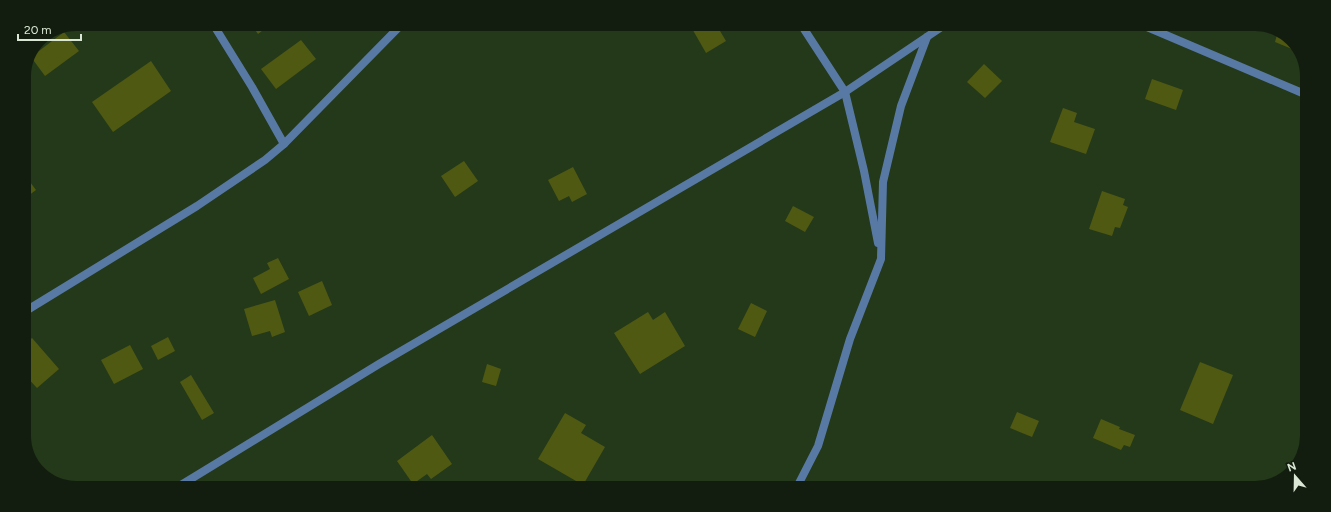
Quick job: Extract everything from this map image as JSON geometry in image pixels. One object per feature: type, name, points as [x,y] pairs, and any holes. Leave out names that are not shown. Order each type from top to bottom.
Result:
[{"type":"street","points":[[217,31],[284,144]]},
{"type":"street","points":[[31,308],[197,206],[265,160],[284,144],[394,31]]},
{"type":"street","points":[[805,31],[845,92],[864,171],[881,259]]},
{"type":"street","points":[[189,481],[379,364],[845,92],[936,31]]},
{"type":"street","points":[[1159,31],[1300,92]]},
{"type":"street","points":[[800,481],[818,446],[850,339],[881,259],[883,182],[901,106],[927,37]]},
{"type":"building","points":[[693,31],[720,31],[726,41],[706,53]]},
{"type":"building","points":[[64,33],[79,51],[45,76],[34,61],[39,51]]},
{"type":"building","points":[[1276,37],[1291,48],[1275,42]]},
{"type":"building","points":[[301,40],[316,59],[276,89],[261,69]]},
{"type":"building","points":[[151,61],[171,91],[113,132],[92,102]]},
{"type":"building","points":[[984,64],[1002,81],[985,98],[967,82]]},
{"type":"building","points":[[1152,79],[1183,90],[1176,110],[1145,99]]},
{"type":"building","points":[[1063,108],[1077,113],[1074,122],[1095,129],[1086,154],[1050,142]]},
{"type":"building","points":[[464,161],[478,181],[455,197],[441,176]]},
{"type":"building","points":[[573,167],[587,194],[572,202],[569,196],[559,201],[548,180]]},
{"type":"building","points":[[31,183],[36,190],[31,194]]},
{"type":"building","points":[[1102,191],[1125,199],[1123,205],[1128,207],[1120,228],[1115,227],[1112,236],[1089,229]]},
{"type":"building","points":[[793,206],[814,217],[805,232],[785,221]]},
{"type":"building","points":[[278,258],[289,279],[261,294],[253,278],[270,269],[267,263]]},
{"type":"building","points":[[322,281],[332,305],[309,316],[298,292]]},
{"type":"building","points":[[275,300],[285,332],[272,337],[270,331],[252,336],[244,309]]},
{"type":"building","points":[[751,303],[767,311],[755,337],[738,329]]},
{"type":"building","points":[[648,312],[653,320],[665,312],[685,346],[640,374],[614,333]]},
{"type":"building","points":[[168,337],[175,351],[158,360],[151,346]]},
{"type":"building","points":[[32,338],[59,369],[37,388],[31,382]]},
{"type":"building","points":[[130,345],[143,369],[114,384],[101,360]]},
{"type":"building","points":[[1200,362],[1233,375],[1213,424],[1180,410]]},
{"type":"building","points":[[487,364],[501,369],[496,386],[482,382]]},
{"type":"building","points":[[191,375],[214,413],[202,420],[180,382]]},
{"type":"building","points":[[1017,412],[1039,421],[1032,437],[1010,428]]},
{"type":"building","points":[[565,413],[586,425],[581,433],[605,447],[585,481],[576,481],[538,459]]},
{"type":"building","points":[[1101,419],[1120,427],[1119,429],[1135,435],[1130,447],[1124,445],[1121,450],[1093,438]]},
{"type":"building","points":[[432,435],[452,464],[431,479],[427,474],[417,481],[411,481],[397,461]]}]
